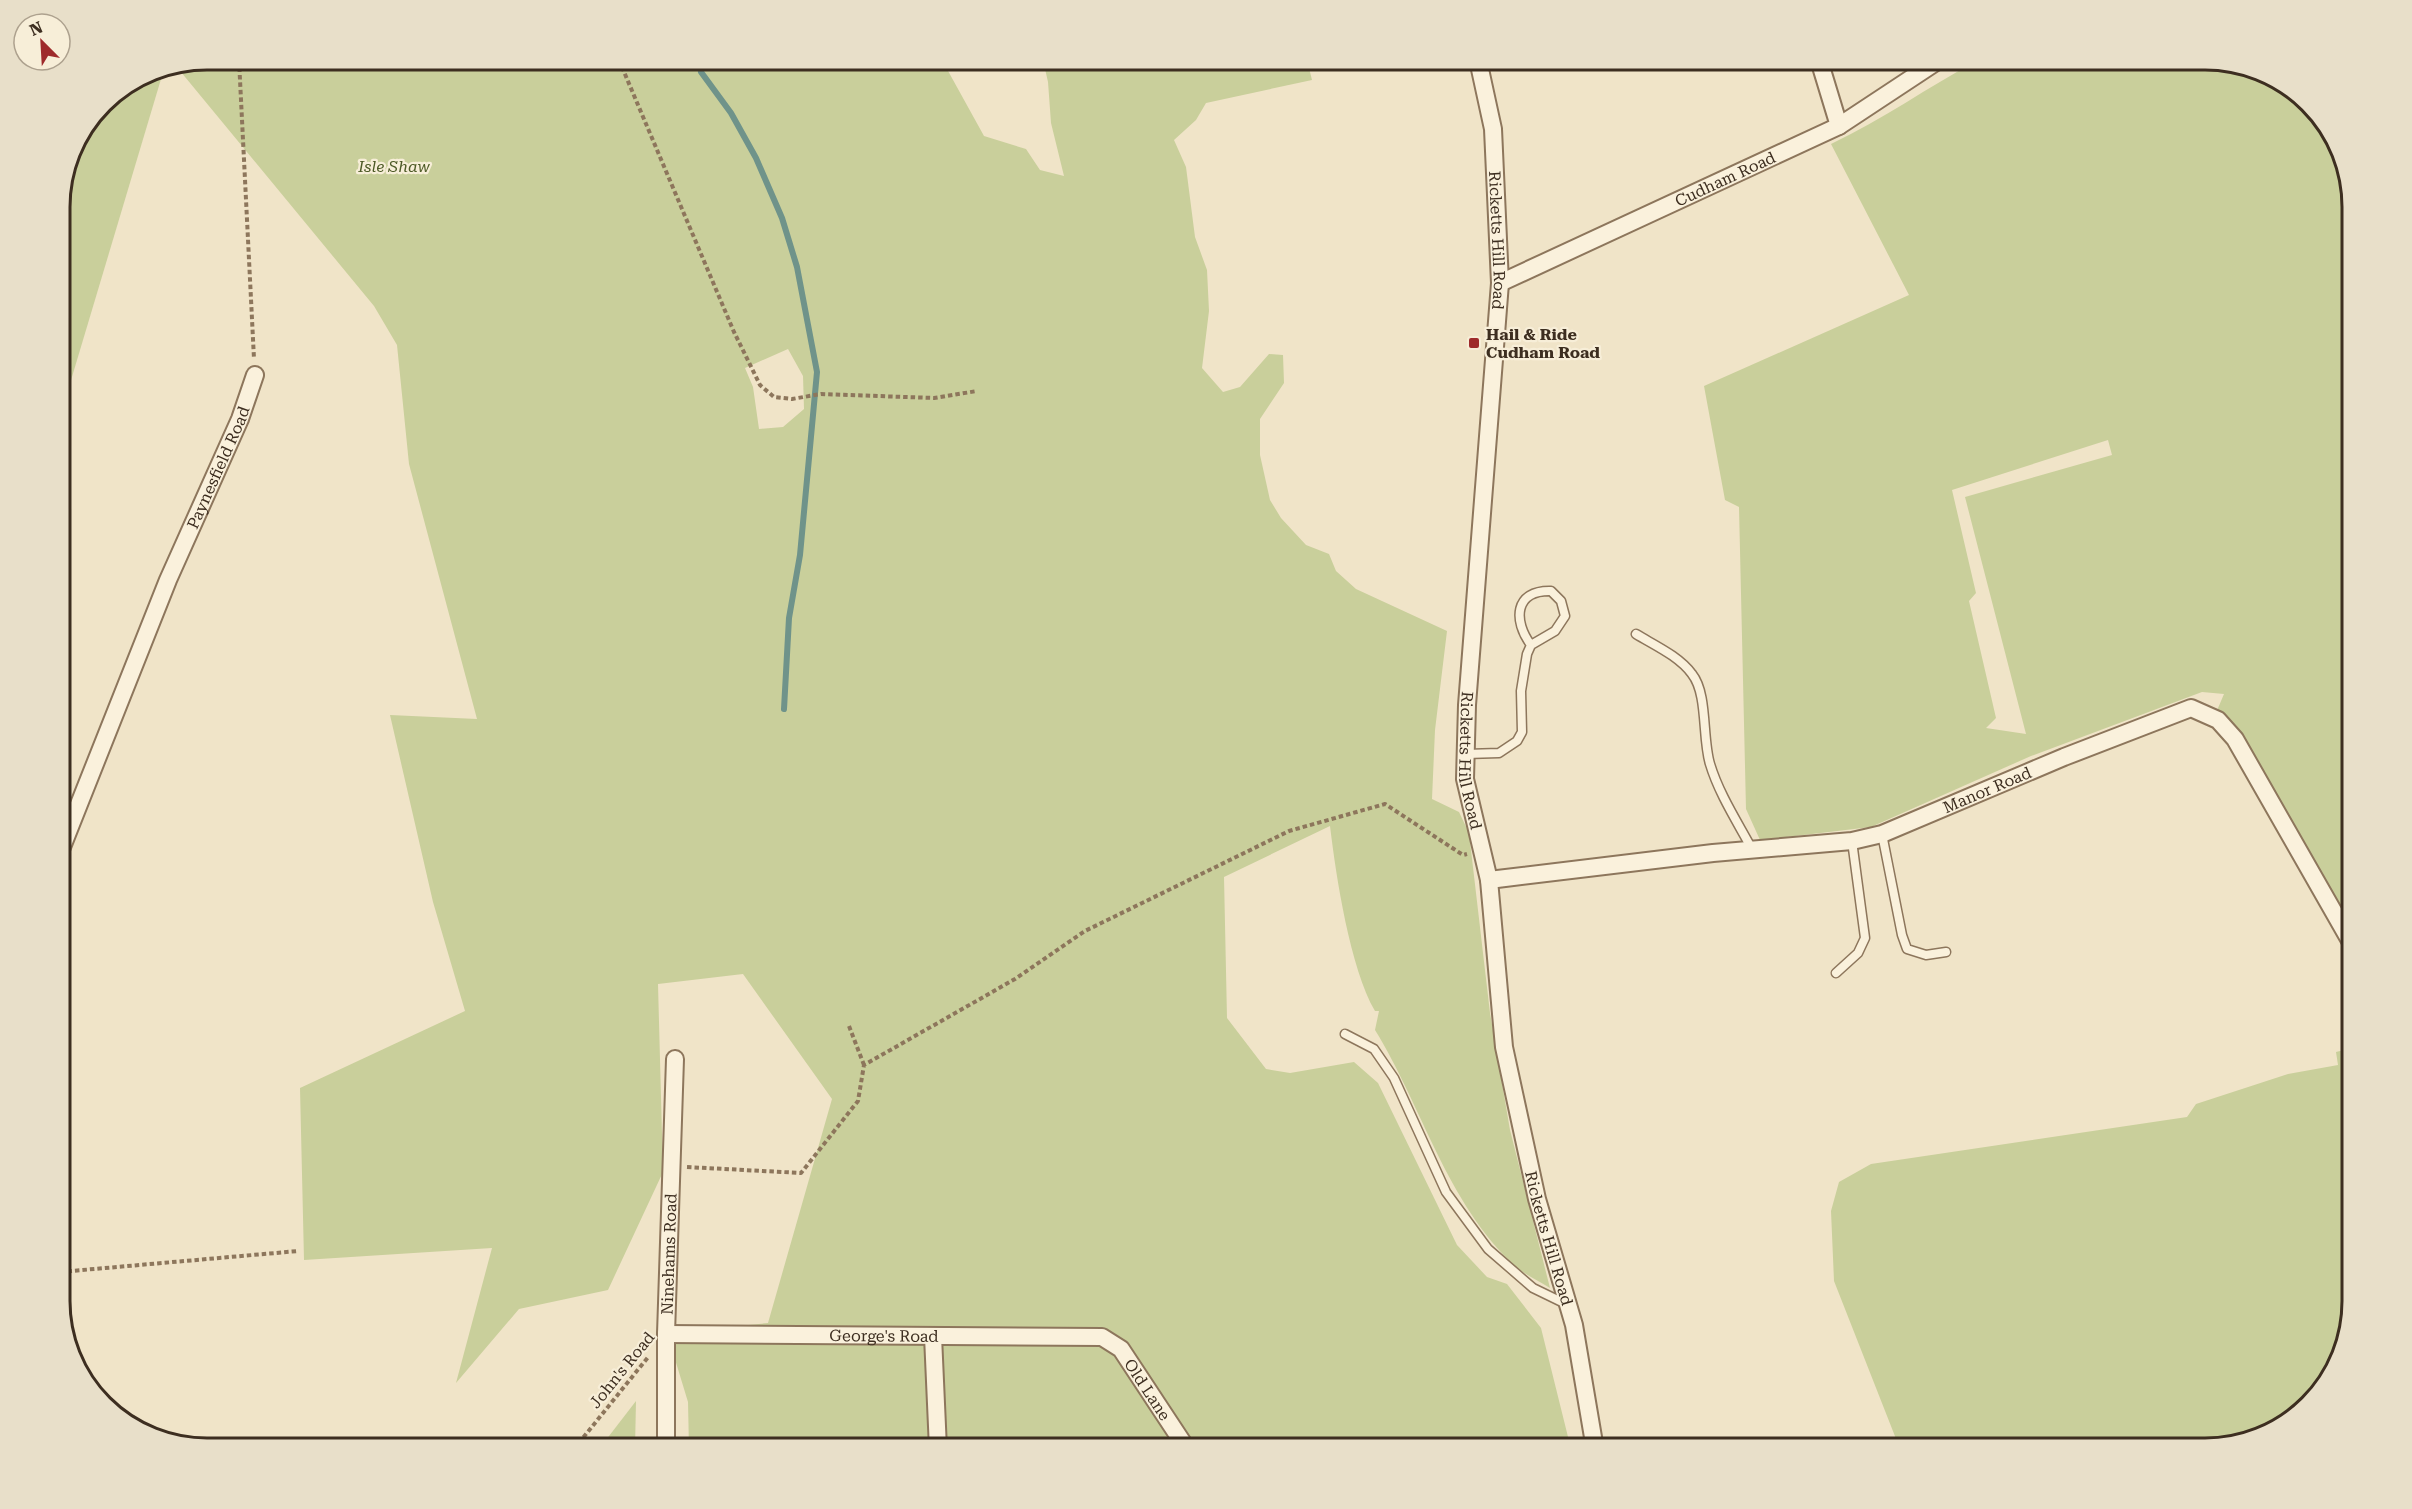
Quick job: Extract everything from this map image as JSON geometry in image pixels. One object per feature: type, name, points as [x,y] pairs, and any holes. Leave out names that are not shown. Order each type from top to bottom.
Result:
[{"type":"street","name":"Ricketts Hill Road","points":[[1480,70],[1492,129],[1500,283],[1467,705],[1465,779],[1484,849],[1489,880],[1504,1047],[1537,1199],[1574,1325],[1593,1438]]},
{"type":"street","points":[[1822,70],[1839,126]]},
{"type":"street","name":"Cudham Road","points":[[1500,283],[1839,126],[1925,70]]},
{"type":"street","name":"Paynesfield Road","points":[[71,824],[168,580],[240,418],[255,375]]},
{"type":"street","name":"Manor Road","points":[[1489,880],[1713,853],[1852,841],[1882,834],[2064,757],[2191,708],[2218,720],[2235,739],[2342,926]]},
{"type":"street","name":"Ninehams Road","points":[[666,1438],[666,1334],[675,1059]]},
{"type":"street","name":"George's Road","points":[[666,1334],[1102,1337]]},
{"type":"street","points":[[933,1336],[938,1438]]},
{"type":"street","name":"Old Lane","points":[[1102,1337],[1121,1349],[1180,1438]]},
{"type":"lane","points":[[1466,754],[1499,753],[1508,749],[1519,737],[1522,727],[1520,709],[1522,677],[1531,645],[1521,627],[1520,610],[1525,599],[1534,592],[1551,591],[1557,594],[1563,605],[1563,620],[1551,635],[1531,645]]},
{"type":"lane","points":[[1636,634],[1670,654],[1692,673],[1699,687],[1709,763],[1753,851]]},
{"type":"lane","points":[[1882,834],[1902,935],[1907,949],[1926,955],[1946,952]]},
{"type":"lane","points":[[1836,973],[1858,953],[1866,938],[1852,841]]},
{"type":"lane","points":[[1345,1034],[1374,1049],[1394,1078],[1446,1192],[1488,1249],[1533,1288],[1568,1305]]},
{"type":"path","points":[[240,70],[255,375]]},
{"type":"path","points":[[623,70],[734,332],[760,385],[774,397],[792,399],[821,394],[934,398],[977,392]]},
{"type":"path","points":[[864,1065],[1015,979],[1085,931],[1289,831],[1385,804],[1463,855],[1484,849]]},
{"type":"path","points":[[671,1166],[801,1173],[858,1101],[864,1065],[849,1026]]},
{"type":"path","points":[[71,1271],[298,1251]]},
{"type":"path","name":"John's Road","points":[[583,1438],[666,1334]]},
{"type":"green space","name":"Isle Shaw","points":[[207,70],[948,70],[984,136],[1026,149],[1040,170],[1064,176],[1051,123],[1045,70],[1310,70],[1312,80],[1206,103],[1196,120],[1174,140],[1186,167],[1195,237],[1207,270],[1209,311],[1202,368],[1223,392],[1240,387],[1269,354],[1283,355],[1284,383],[1260,419],[1260,455],[1270,500],[1281,518],[1306,545],[1329,554],[1336,571],[1356,589],[1447,631],[1435,730],[1432,799],[1459,812],[1469,833],[1490,1013],[1510,1130],[1550,1288],[1515,1266],[1491,1241],[1471,1213],[1453,1184],[1375,1030],[1379,1011],[1375,1011],[1366,993],[1351,947],[1340,895],[1330,826],[1224,877],[1227,1018],[1266,1069],[1290,1073],[1354,1062],[1378,1083],[1457,1245],[1487,1277],[1507,1284],[1541,1328],[1568,1438],[689,1438],[688,1402],[667,1333],[768,1323],[832,1099],[743,974],[658,984],[663,1172],[608,1290],[519,1309],[456,1383],[492,1248],[304,1260],[300,1088],[465,1011],[433,902],[390,715],[477,719],[409,464],[397,345],[374,306],[182,73]],"holes":[[[788,349],[803,376],[804,409],[783,427],[759,429],[753,387],[745,368]]]},
{"type":"green space","points":[[1959,70],[2205,70],[2240,75],[2273,89],[2295,104],[2318,131],[2334,163],[2341,198],[2342,908],[2213,720],[2224,694],[2202,692],[2031,756],[1871,827],[1760,840],[1746,809],[1739,507],[1725,500],[1704,386],[1909,295],[1831,144],[1868,125]],"holes":[[[2108,440],[2112,455],[1965,497],[2026,734],[1986,728],[1996,718],[1969,601],[1976,593],[1952,490]]]},
{"type":"green space","points":[[161,79],[71,380],[71,198],[75,172],[89,139],[104,117],[131,94]]},
{"type":"green space","points":[[2342,1051],[2342,1302],[2340,1320],[2337,1337],[2323,1370],[2313,1385],[2288,1410],[2257,1428],[2223,1437],[1896,1438],[1834,1281],[1831,1211],[1839,1182],[1871,1164],[2187,1117],[2196,1104],[2288,1074],[2338,1065],[2336,1052]]},
{"type":"green space","points":[[636,1401],[635,1438],[607,1438]]},
{"type":"waterway","points":[[701,72],[731,113],[756,158],[782,218],[797,267],[817,372],[800,555],[789,618],[784,709]]},
{"type":"place","name":"Hail & Ride Cudham Road","points":[[1474,343]]}]
